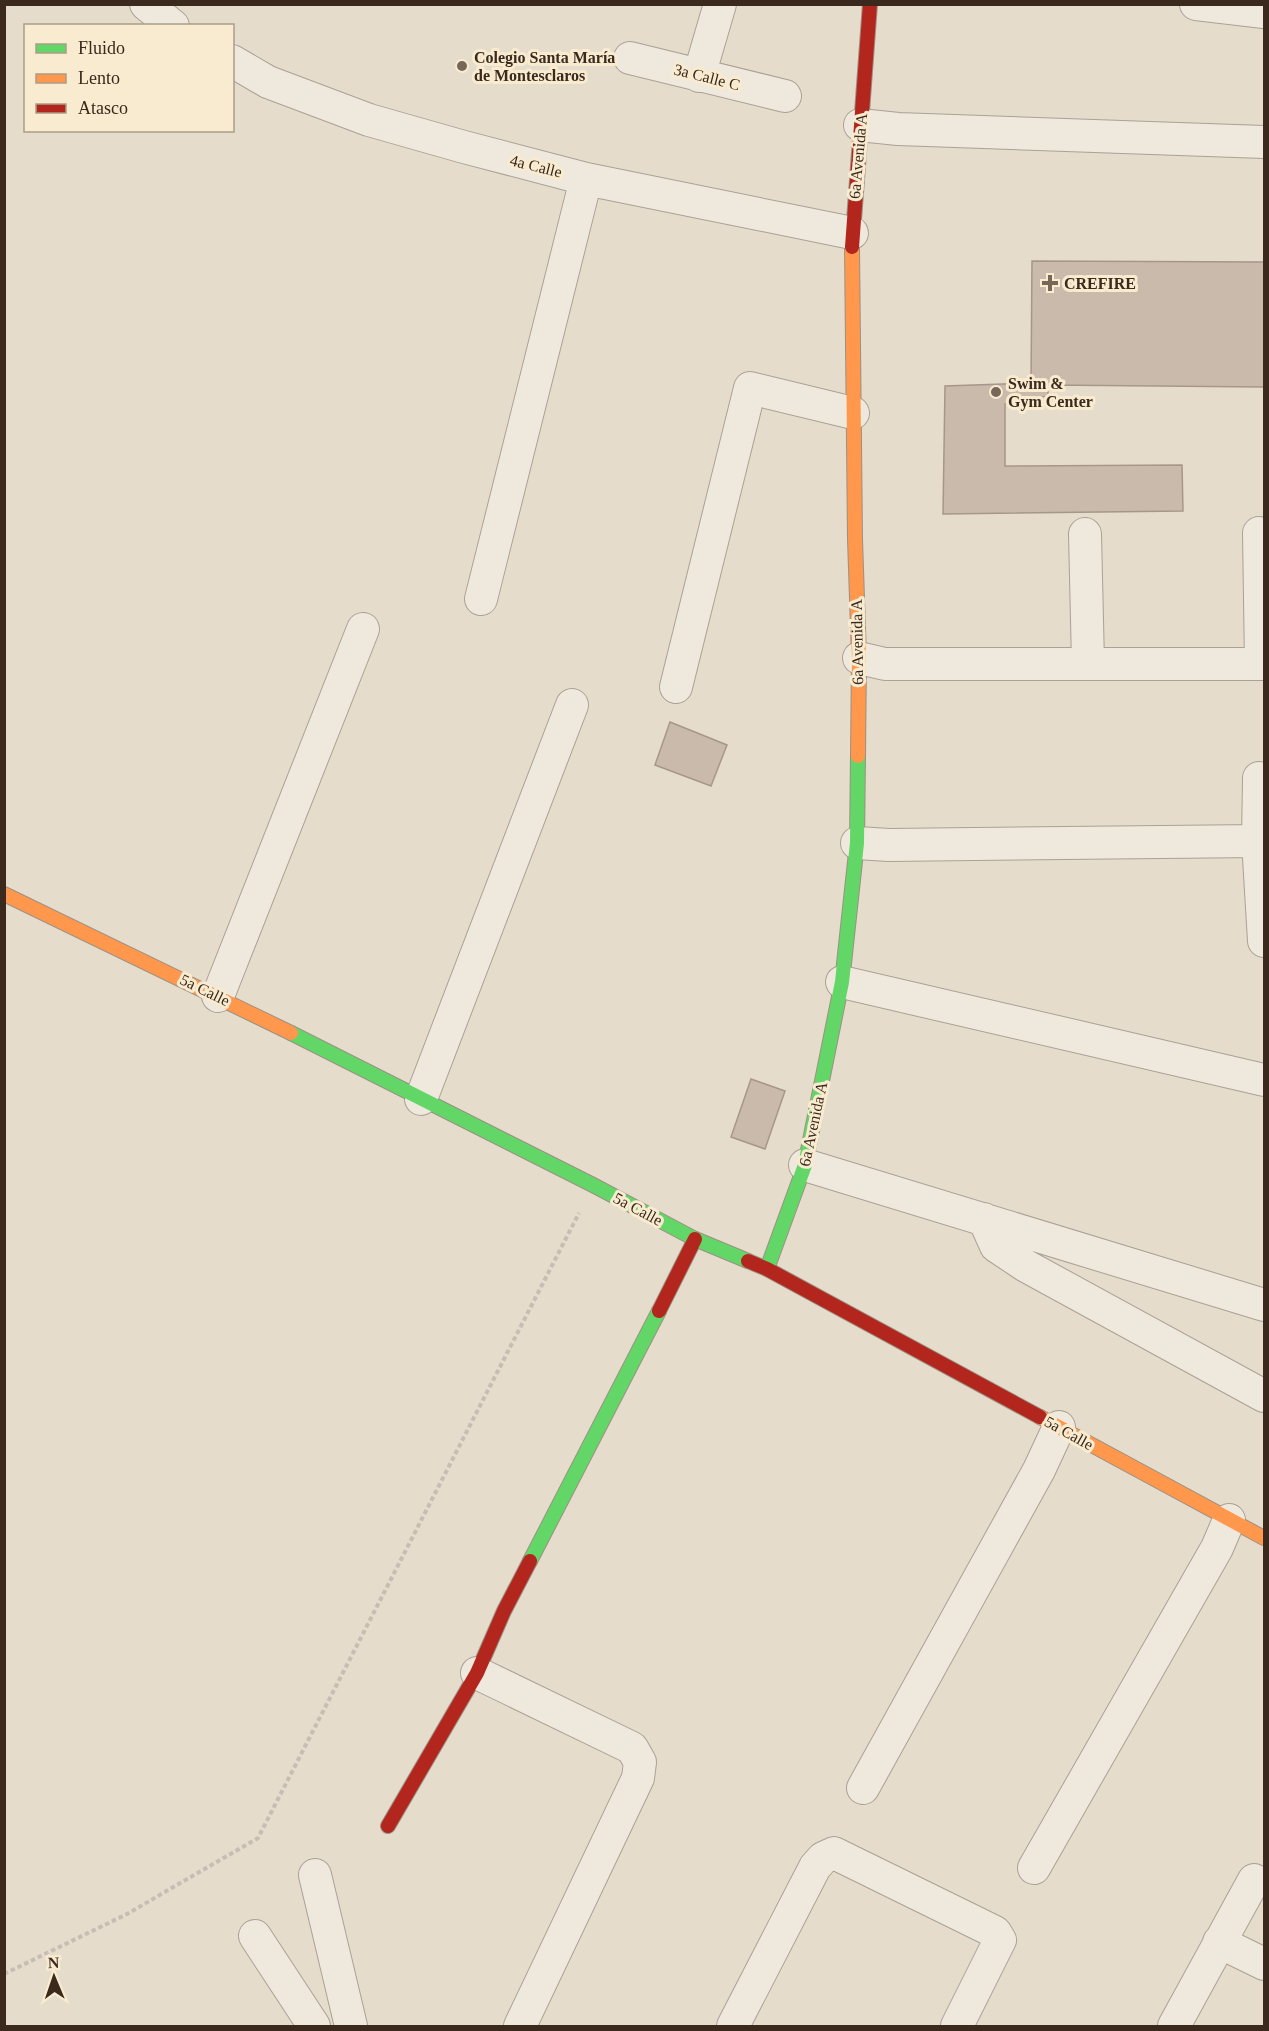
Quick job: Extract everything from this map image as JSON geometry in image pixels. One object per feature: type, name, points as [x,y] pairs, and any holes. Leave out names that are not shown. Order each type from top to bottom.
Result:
[{"type":"street","points":[[146,4],[171,24]]},
{"type":"street","points":[[699,76],[720,4]]},
{"type":"street","name":"6a Avenida A","points":[[767,1269],[805,1165],[842,982],[857,843],[859,658],[855,539],[852,233],[870,4]]},
{"type":"street","points":[[1196,4],[1264,12]]},
{"type":"street","name":"3a Calle C","points":[[630,58],[785,96]]},
{"type":"street","name":"4a Calle","points":[[234,61],[268,82],[369,120],[586,179],[852,233]]},
{"type":"street","points":[[860,125],[898,129],[1264,142]]},
{"type":"street","points":[[481,599],[586,179]]},
{"type":"street","points":[[676,687],[750,388],[853,413]]},
{"type":"street","points":[[859,658],[885,664],[1263,664],[1259,533]]},
{"type":"street","points":[[1085,534],[1088,663]]},
{"type":"street","points":[[218,996],[363,629]]},
{"type":"street","points":[[421,1099],[572,705]]},
{"type":"street","points":[[1259,778],[1258,841],[1264,941]]},
{"type":"street","points":[[857,843],[1258,841]]},
{"type":"street","name":"5a Calle","points":[[4,894],[218,996],[593,1185],[695,1239],[767,1269],[1264,1538]]},
{"type":"street","points":[[842,982],[1264,1080]]},
{"type":"street","points":[[805,1165],[1264,1305]]},
{"type":"street","points":[[984,1220],[996,1246],[1026,1266],[1264,1396]]},
{"type":"street","points":[[388,1826],[477,1673],[504,1611],[695,1239]]},
{"type":"street","points":[[863,1788],[1039,1470],[1059,1427]]},
{"type":"street","points":[[1034,1868],[1217,1548],[1229,1520]]},
{"type":"street","points":[[477,1673],[632,1749],[640,1762],[638,1778],[520,2026]]},
{"type":"street","points":[[733,2026],[814,1867],[823,1858],[834,1853],[999,1936],[1000,1940],[957,2026]]},
{"type":"street","points":[[315,1875],[351,2026]]},
{"type":"street","points":[[1174,2026],[1254,1880]]},
{"type":"street","points":[[255,1936],[314,2026]]},
{"type":"street","points":[[1219,1942],[1264,1964]]},
{"type":"path","points":[[4,1974],[127,1914],[258,1838],[593,1185]]},
{"type":"building","name":"Swim & Gym Center","points":[[1032,261],[1264,262],[1264,387],[1048,385],[1048,396],[1005,404],[1005,466],[1182,465],[1183,511],[943,514],[945,386],[1031,383]]},
{"type":"building","points":[[670,722],[727,745],[711,786],[655,765]]},
{"type":"building","points":[[751,1079],[785,1091],[765,1149],[731,1137]]},
{"type":"traffic: fast","points":[[767,1269],[805,1165],[842,982],[857,843],[858,756]]},
{"type":"traffic: fast","points":[[291,1033],[695,1239],[748,1261]]},
{"type":"traffic: fast","points":[[530,1561],[659,1311]]},
{"type":"traffic: slow","points":[[852,247],[855,539],[859,658],[858,756]]},
{"type":"traffic: slow","points":[[4,894],[291,1033]]},
{"type":"traffic: slow","points":[[1040,1417],[1264,1538]]},
{"type":"traffic: jam","points":[[852,247],[870,4]]},
{"type":"traffic: jam","points":[[659,1311],[695,1239]]},
{"type":"traffic: jam","points":[[748,1261],[767,1269],[1040,1417]]},
{"type":"traffic: jam","points":[[388,1826],[477,1673],[504,1611],[530,1561]]},
{"type":"place","name":"Colegio Santa María de Montesclaros","points":[[462,66]]},
{"type":"place","name":"CREFIRE","points":[[1050,283]]},
{"type":"place","name":"Swim & Gym Center","points":[[996,392]]}]
